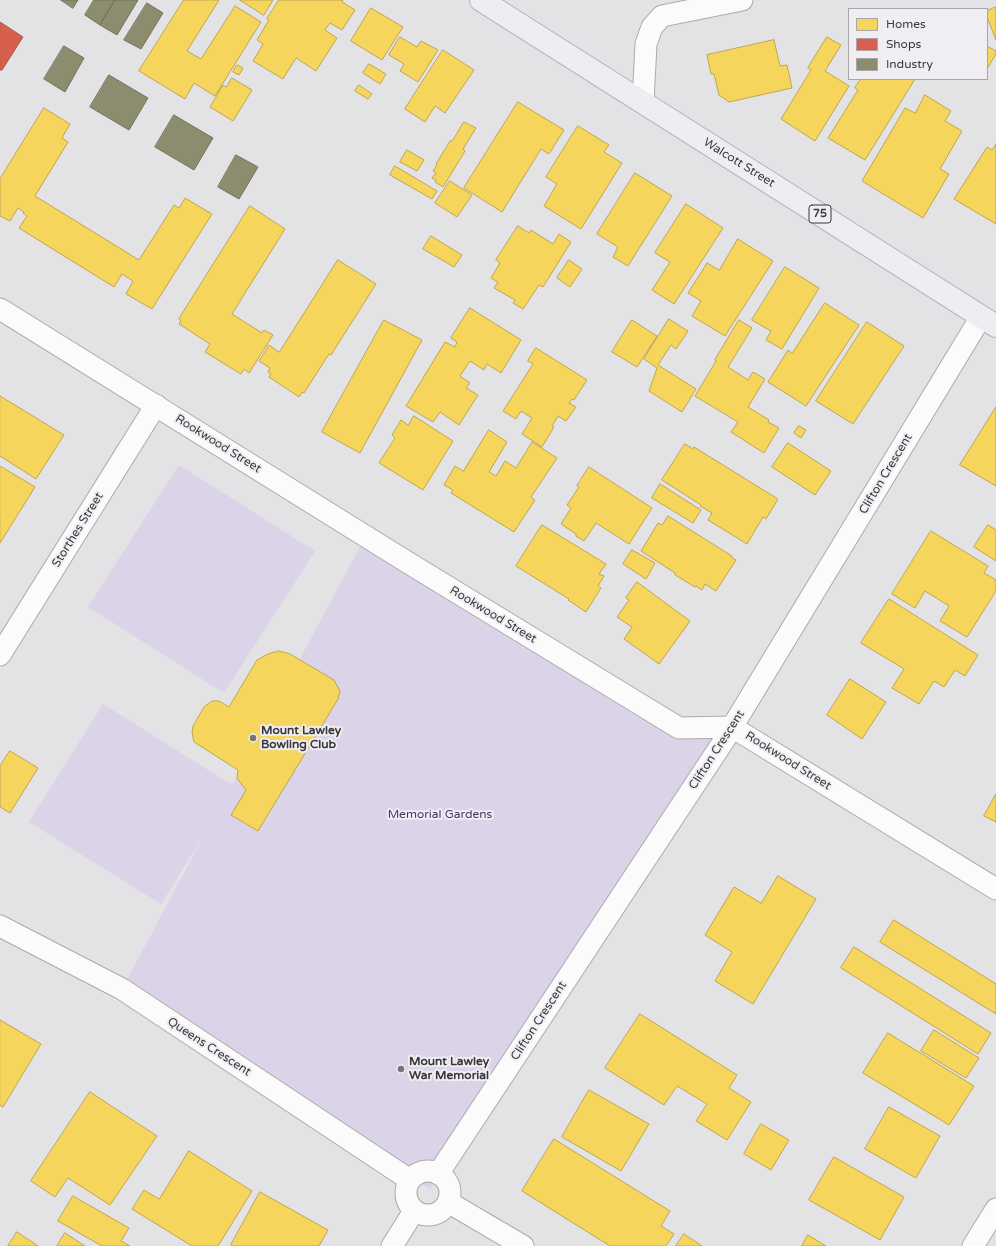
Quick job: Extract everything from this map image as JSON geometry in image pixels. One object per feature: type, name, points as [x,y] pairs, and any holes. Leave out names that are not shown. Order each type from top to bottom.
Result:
[{"type":"main road","name":"Walcott Street","points":[[481,0],[989,322]]},
{"type":"street","points":[[643,102],[646,44],[652,27],[662,16],[742,0]]},
{"type":"street","name":"Rookwood Street","points":[[0,309],[407,562],[679,728],[732,727],[996,889]]},
{"type":"street","name":"Clifton Crescent","points":[[438,1174],[732,727],[989,322]]},
{"type":"street","name":"Storthes Street","points":[[0,655],[156,405]]},
{"type":"street","name":"Queens Crescent","points":[[0,926],[122,989],[410,1180]]},
{"type":"street","points":[[424,1172],[438,1174],[447,1183],[450,1196],[448,1202],[439,1212],[433,1214],[420,1214],[414,1211],[406,1199],[407,1186],[410,1180],[416,1175],[424,1172]]},
{"type":"street","points":[[448,1202],[523,1246]]},
{"type":"street","points":[[974,1246],[996,1209]]},
{"type":"street","points":[[392,1246],[414,1211]]},
{"type":"green space","points":[[179,465],[315,551],[224,693],[88,607]]},
{"type":"green space","name":"Memorial Gardens","points":[[366,536],[679,728],[723,742],[430,1189],[122,989],[206,832],[161,904],[29,822],[103,704],[232,785]]},
{"type":"building: Homes","points":[[184,0],[219,0],[187,51],[201,59],[235,6],[261,22],[215,96],[194,83],[185,99],[139,71]]},
{"type":"building: Homes","points":[[240,0],[273,0],[264,15]]},
{"type":"building: Homes","points":[[279,0],[343,0],[342,2],[355,10],[342,30],[330,23],[325,30],[337,38],[316,71],[296,58],[283,79],[253,61],[263,44],[257,40],[269,20],[267,19]]},
{"type":"building: Homes","points":[[996,7],[996,40],[988,20],[988,11]]},
{"type":"building: Homes","points":[[371,8],[403,27],[382,60],[351,41]]},
{"type":"building: Homes","points":[[400,37],[417,47],[421,41],[438,50],[418,82],[400,71],[404,64],[389,55]]},
{"type":"building: Homes","points":[[827,37],[841,45],[825,71],[849,86],[815,141],[781,119],[811,70],[808,68]]},
{"type":"building: Homes","points":[[774,40],[780,66],[787,65],[792,88],[729,102],[719,95],[714,74],[711,74],[707,55]]},
{"type":"building: Homes","points":[[988,47],[996,51],[996,54],[988,67]]},
{"type":"building: Homes","points":[[443,50],[474,70],[445,113],[435,106],[425,122],[405,109]]},
{"type":"building: Homes","points":[[369,64],[386,74],[380,84],[363,73]]},
{"type":"building: Homes","points":[[237,65],[243,68],[239,75],[233,72]]},
{"type":"building: Homes","points":[[232,78],[252,90],[233,121],[210,107],[223,85],[226,87]]},
{"type":"building: Homes","points":[[860,80],[914,80],[865,160],[828,138],[858,90],[855,88]]},
{"type":"building: Homes","points":[[359,85],[372,94],[368,99],[355,91]]},
{"type":"building: Homes","points":[[925,95],[951,111],[945,121],[962,131],[940,169],[949,174],[923,218],[862,181],[905,108],[915,113]]},
{"type":"building: Homes","points":[[518,102],[564,130],[549,154],[541,149],[502,212],[464,188]]},
{"type":"building: Homes","points":[[44,108],[70,124],[62,138],[68,142],[35,196],[139,260],[174,205],[179,208],[185,198],[212,214],[152,309],[126,294],[133,281],[122,274],[114,287],[19,228],[27,216],[18,208],[10,221],[0,216],[0,179]]},
{"type":"building: Homes","points":[[464,122],[476,128],[463,149],[465,151],[443,187],[432,178],[436,173],[433,171],[450,141],[452,141]]},
{"type":"building: Homes","points":[[578,126],[609,145],[604,152],[622,163],[581,229],[544,206],[557,184],[546,177]]},
{"type":"building: Homes","points":[[996,144],[996,224],[954,199],[987,147],[992,150]]},
{"type":"building: Homes","points":[[407,150],[424,160],[417,171],[400,162]]},
{"type":"building: Homes","points":[[395,166],[437,191],[432,199],[390,175]]},
{"type":"building: Homes","points":[[635,173],[672,196],[628,266],[613,257],[618,247],[597,234]]},
{"type":"building: Homes","points":[[450,181],[472,195],[457,217],[435,203]]},
{"type":"building: Homes","points":[[686,204],[723,228],[674,304],[652,290],[670,262],[655,253]]},
{"type":"building: Homes","points":[[250,206],[285,229],[232,314],[262,333],[264,330],[273,335],[249,373],[244,369],[241,374],[205,352],[210,344],[179,324],[181,321],[179,319]]},
{"type":"building: Homes","points":[[518,226],[529,233],[531,230],[553,244],[559,234],[571,242],[543,287],[539,285],[523,309],[513,303],[515,300],[494,288],[498,282],[491,278],[500,263],[496,260]]},
{"type":"building: Homes","points":[[431,236],[462,255],[454,267],[423,249]]},
{"type":"building: Homes","points":[[738,239],[773,261],[725,336],[692,316],[701,301],[688,293],[707,263],[719,270]]},
{"type":"building: Homes","points":[[338,260],[376,284],[331,355],[329,354],[304,393],[302,392],[299,397],[269,377],[271,374],[268,372],[270,368],[259,361],[269,345],[279,352]]},
{"type":"building: Homes","points":[[569,260],[582,269],[570,287],[557,278]]},
{"type":"building: Homes","points":[[785,267],[819,288],[782,349],[766,340],[771,331],[752,320]]},
{"type":"building: Homes","points":[[825,303],[859,325],[806,406],[768,382],[788,350],[792,353]]},
{"type":"building: Homes","points":[[470,308],[521,340],[501,373],[487,364],[484,370],[470,361],[460,376],[470,383],[466,388],[478,395],[459,425],[440,412],[433,422],[406,406],[445,342],[455,347],[457,342],[451,338]]},
{"type":"building: Homes","points":[[669,319],[688,331],[676,349],[671,345],[658,365],[696,389],[682,412],[649,391],[657,368],[644,359]]},
{"type":"building: Homes","points":[[384,320],[422,340],[360,453],[322,432]]},
{"type":"building: Homes","points":[[632,320],[657,336],[637,367],[612,352]]},
{"type":"building: Homes","points":[[739,320],[752,328],[728,367],[748,380],[753,372],[765,379],[748,407],[769,420],[768,422],[779,428],[764,453],[731,432],[738,422],[695,396]]},
{"type":"building: Homes","points":[[867,322],[904,346],[853,424],[816,401]]},
{"type":"building: Homes","points":[[536,348],[587,380],[574,400],[572,399],[569,403],[576,407],[566,421],[558,416],[552,426],[554,427],[542,447],[522,434],[532,418],[521,411],[516,419],[503,411],[533,364],[528,361]]},
{"type":"building: Homes","points":[[0,396],[64,435],[36,479],[0,456]]},
{"type":"building: Homes","points":[[996,407],[996,486],[960,465]]},
{"type":"building: Homes","points":[[414,416],[453,441],[423,490],[379,463],[395,438],[392,435],[401,420],[408,425]]},
{"type":"building: Homes","points":[[799,426],[806,430],[801,438],[794,433]]},
{"type":"building: Homes","points":[[489,430],[507,442],[489,472],[496,476],[505,461],[516,468],[532,442],[557,458],[531,497],[535,500],[514,532],[451,493],[453,490],[444,485],[455,466],[463,471]]},
{"type":"building: Homes","points":[[788,443],[831,471],[815,495],[772,467]]},
{"type":"building: Homes","points":[[685,444],[693,449],[694,447],[778,499],[766,519],[763,517],[747,544],[708,520],[712,513],[662,480]]},
{"type":"building: Homes","points":[[0,466],[35,487],[0,543]]},
{"type":"building: Homes","points":[[589,467],[652,508],[629,544],[596,523],[584,541],[561,524],[571,508],[567,505],[579,487],[577,486]]},
{"type":"building: Homes","points":[[660,484],[701,510],[693,523],[652,498]]},
{"type":"building: Homes","points":[[668,516],[736,560],[716,591],[705,584],[702,590],[696,586],[695,587],[641,551],[658,523],[662,525]]},
{"type":"building: Homes","points":[[542,525],[606,564],[599,574],[604,576],[598,586],[601,588],[586,612],[568,600],[569,599],[516,566]]},
{"type":"building: Homes","points":[[988,525],[996,530],[996,561],[974,547]]},
{"type":"building: Homes","points":[[931,531],[988,566],[984,573],[996,580],[996,591],[967,637],[940,621],[949,606],[925,591],[915,608],[892,594]]},
{"type":"building: Homes","points":[[632,550],[655,563],[646,579],[623,564]]},
{"type":"building: Homes","points":[[637,582],[690,621],[659,664],[624,639],[632,627],[617,617],[629,600],[626,598]]},
{"type":"building: Homes","points":[[889,599],[978,655],[965,676],[955,670],[944,687],[934,681],[919,704],[892,688],[904,669],[861,643]]},
{"type":"building: Homes","name":"Mount Lawley Bowling Club","points":[[279,651],[290,654],[334,680],[340,691],[338,699],[258,831],[231,815],[246,790],[237,778],[238,770],[194,742],[192,733],[193,726],[204,707],[212,701],[219,701],[229,707],[257,660],[268,654]]},
{"type":"building: Homes","points":[[850,679],[886,702],[862,739],[827,715]]},
{"type":"building: Homes","points":[[10,751],[38,768],[10,813],[0,807],[0,766]]},
{"type":"building: Homes","points":[[996,794],[996,822],[984,816]]},
{"type":"building: Homes","points":[[778,876],[816,899],[753,1004],[715,981],[732,952],[705,935],[734,887],[761,903]]},
{"type":"building: Homes","points":[[894,920],[996,984],[996,1014],[880,942]]},
{"type":"building: Homes","points":[[854,947],[991,1033],[978,1054],[841,968]]},
{"type":"building: Homes","points":[[640,1014],[737,1075],[729,1088],[751,1102],[727,1140],[696,1121],[707,1104],[677,1086],[664,1105],[605,1068]]},
{"type":"building: Homes","points":[[0,1020],[41,1044],[3,1107],[0,1105]]},
{"type":"building: Homes","points":[[934,1030],[979,1058],[966,1078],[921,1051]]},
{"type":"building: Homes","points":[[888,1033],[974,1086],[949,1125],[863,1073]]},
{"type":"building: Homes","points":[[589,1090],[649,1124],[621,1171],[562,1137]]},
{"type":"building: Homes","points":[[90,1092],[157,1136],[110,1205],[68,1178],[55,1197],[31,1181]]},
{"type":"building: Homes","points":[[889,1107],[940,1136],[916,1178],[865,1149]]},
{"type":"building: Homes","points":[[761,1124],[789,1140],[771,1170],[744,1154]]},
{"type":"building: Homes","points":[[554,1139],[670,1211],[661,1226],[674,1234],[666,1246],[610,1246],[522,1191]]},
{"type":"building: Homes","points":[[189,1151],[252,1191],[218,1246],[192,1246],[132,1209],[144,1190],[159,1199]]},
{"type":"building: Homes","points":[[834,1157],[904,1197],[880,1240],[809,1200]]},
{"type":"building: Homes","points":[[260,1192],[328,1230],[319,1246],[231,1245]]},
{"type":"building: Homes","points":[[73,1196],[129,1228],[121,1241],[130,1246],[102,1246],[58,1221]]},
{"type":"building: Homes","points":[[17,1232],[38,1246],[8,1246]]},
{"type":"building: Homes","points":[[65,1233],[85,1246],[57,1246]]},
{"type":"building: Homes","points":[[684,1234],[702,1246],[676,1246]]},
{"type":"building: Homes","points":[[808,1235],[826,1246],[802,1246]]},
{"type":"building: Shops","points":[[0,22],[23,37],[2,70],[0,70]]},
{"type":"building: Industry","points":[[61,0],[78,0],[73,8]]},
{"type":"building: Industry","points":[[94,0],[115,0],[100,25],[85,15]]},
{"type":"building: Industry","points":[[115,0],[138,0],[117,35],[100,25]]},
{"type":"building: Industry","points":[[147,3],[163,13],[141,49],[124,40]]},
{"type":"building: Industry","points":[[64,46],[84,58],[65,92],[44,79]]},
{"type":"building: Industry","points":[[109,75],[148,98],[129,130],[90,107]]},
{"type":"building: Industry","points":[[174,115],[213,138],[194,170],[155,147]]},
{"type":"building: Industry","points":[[236,155],[258,167],[239,199],[218,187]]},
{"type":"place","name":"Mount Lawley Bowling Club","points":[[253,738]]},
{"type":"place","name":"Mount Lawley War Memorial","points":[[401,1069]]}]
